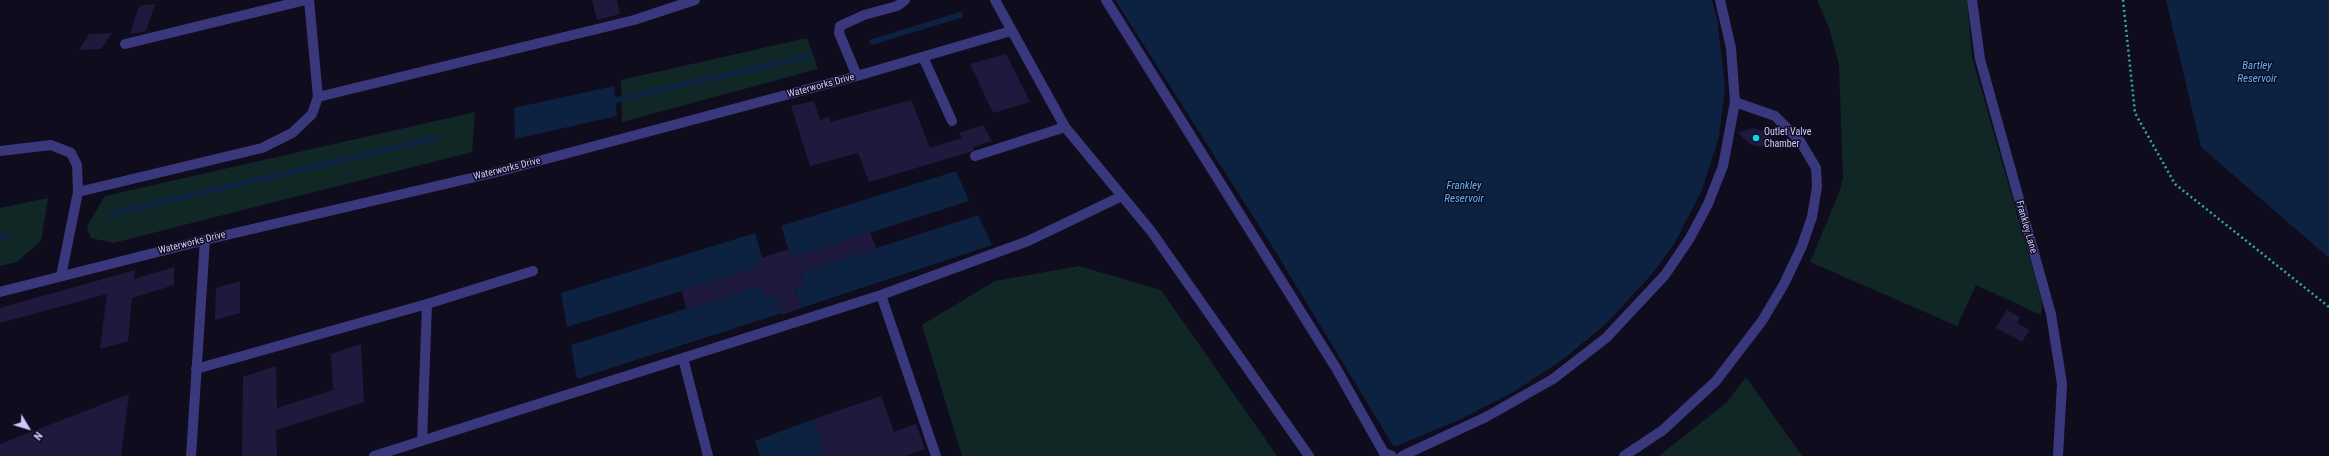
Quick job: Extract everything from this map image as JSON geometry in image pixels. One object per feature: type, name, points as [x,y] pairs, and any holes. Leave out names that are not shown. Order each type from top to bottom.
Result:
[{"type":"street","points":[[78,192],[262,148],[292,134],[312,114],[318,97],[307,0],[125,44]]},
{"type":"street","points":[[318,97],[634,20],[695,0]]},
{"type":"street","points":[[857,76],[839,33],[840,26],[864,15],[896,6],[905,0]]},
{"type":"street","points":[[995,0],[1065,127],[1151,231],[1309,456]]},
{"type":"street","points":[[1106,0],[1332,361],[1384,453],[1392,456]]},
{"type":"street","points":[[1402,456],[1486,417],[1553,379],[1606,338],[1626,319],[1665,275],[1690,238],[1708,204],[1723,166],[1736,102],[1730,48],[1720,0]]},
{"type":"street","name":"Frankley Lane","points":[[1972,0],[1980,60],[2051,314],[2062,384],[2058,456]]},
{"type":"street","name":"Waterworks Drive","points":[[0,292],[205,240],[501,171],[857,76],[1011,31]]},
{"type":"street","points":[[922,57],[952,121]]},
{"type":"street","points":[[1624,456],[1663,430],[1716,381],[1762,321],[1802,246],[1812,217],[1817,188],[1816,168],[1800,141],[1775,116],[1736,102]]},
{"type":"street","points":[[975,156],[1065,127]]},
{"type":"street","points":[[0,151],[51,145],[71,153],[77,165],[78,192],[61,276]]},
{"type":"street","points":[[374,456],[881,295],[1028,241],[1122,196]]},
{"type":"street","points":[[191,456],[205,240]]},
{"type":"street","points":[[196,370],[427,304],[533,271]]},
{"type":"street","points":[[881,295],[936,456]]},
{"type":"street","points":[[422,441],[427,304]]},
{"type":"street","points":[[684,358],[708,456]]},
{"type":"path","points":[[2123,0],[2136,113],[2176,184],[2329,306]]},
{"type":"green space","points":[[1817,0],[1967,0],[1972,57],[2042,302],[2041,315],[1976,285],[1957,326],[1810,262],[1839,193],[1843,178],[1839,64],[1829,28]]},
{"type":"green space","points":[[807,38],[818,69],[622,122],[621,80]]},
{"type":"green space","points":[[475,112],[472,152],[113,243],[91,238],[87,226],[105,196]]},
{"type":"green space","points":[[48,198],[41,241],[17,262],[0,266],[0,208]]},
{"type":"green space","points":[[1079,266],[1161,290],[1277,456],[962,456],[922,325],[995,281]]},
{"type":"green space","points":[[1746,377],[1802,456],[1659,456],[1726,403]]},
{"type":"water","name":"Frankley Reservoir","points":[[1115,0],[1712,0],[1717,19],[1725,86],[1719,137],[1701,192],[1674,244],[1652,274],[1606,324],[1562,360],[1515,391],[1461,419],[1394,447],[1272,246]]},
{"type":"water","name":"Bartley Reservoir","points":[[2166,0],[2329,0],[2329,258],[2201,147]]},
{"type":"water","points":[[614,86],[617,116],[515,139],[514,108]]},
{"type":"water","points":[[956,171],[969,201],[791,258],[781,226]]},
{"type":"water","points":[[978,215],[992,245],[801,308],[795,288],[804,285],[800,273]]},
{"type":"water","points":[[755,233],[762,258],[756,260],[758,267],[567,327],[561,293]]},
{"type":"water","points":[[761,285],[765,298],[776,294],[782,313],[577,379],[571,345]]},
{"type":"water","points":[[814,419],[825,456],[760,456],[755,441]]},
{"type":"building","points":[[592,0],[617,0],[620,14],[597,20]]},
{"type":"building","points":[[155,4],[146,31],[130,34],[139,6]]},
{"type":"building","points":[[112,33],[101,49],[79,50],[89,34]]},
{"type":"building","points":[[1006,54],[1030,102],[993,113],[970,64]]},
{"type":"building","points":[[911,100],[930,148],[962,138],[959,133],[983,125],[992,141],[973,147],[974,150],[970,152],[869,182],[858,153],[810,166],[791,106],[814,101],[820,120],[829,117],[831,122]]},
{"type":"building","name":"Outlet Valve Chamber","points":[[1752,128],[1763,131],[1776,143],[1759,147],[1750,144],[1738,133]]},
{"type":"building","points":[[870,232],[876,248],[800,273],[804,285],[795,288],[801,308],[782,315],[776,294],[765,298],[761,285],[686,309],[682,291],[758,267],[755,260],[789,249],[791,258]]},
{"type":"building","points":[[174,267],[174,285],[132,298],[128,341],[100,349],[107,294],[0,323],[0,308],[135,270],[134,279]]},
{"type":"building","points":[[240,281],[240,313],[215,320],[216,288]]},
{"type":"building","points":[[2007,310],[2020,317],[2017,323],[2029,330],[2022,342],[1996,328]]},
{"type":"building","points":[[361,344],[364,402],[276,430],[277,456],[242,456],[243,377],[276,366],[277,408],[333,390],[331,354]]},
{"type":"building","points":[[129,394],[121,456],[0,456],[0,444]]},
{"type":"building","points":[[881,396],[894,432],[916,424],[925,449],[906,456],[825,456],[814,419]]},
{"type":"waterway","points":[[872,42],[960,15]]},
{"type":"waterway","points":[[616,100],[809,56]]},
{"type":"waterway","points":[[111,214],[436,138]]},
{"type":"waterway","points":[[0,238],[10,235]]},
{"type":"place","name":"Outlet Valve Chamber","points":[[1756,138]]}]
